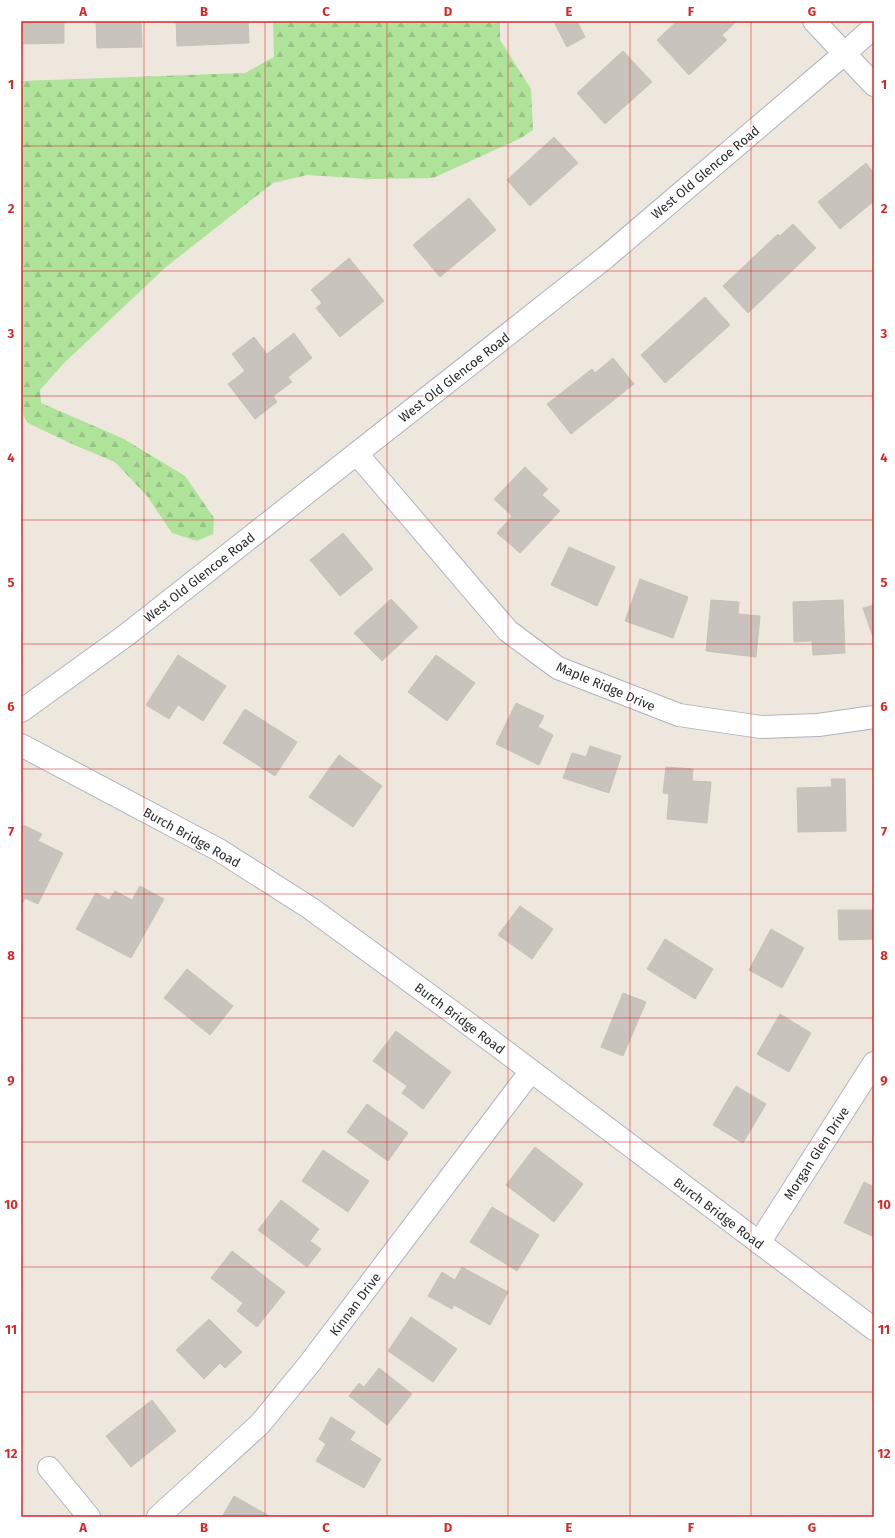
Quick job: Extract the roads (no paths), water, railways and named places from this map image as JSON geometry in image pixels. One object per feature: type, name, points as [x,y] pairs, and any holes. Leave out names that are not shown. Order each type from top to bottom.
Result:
[{"type":"street","points":[[814,21],[874,85]]},
{"type":"street","name":"West Old Glencoe Road","points":[[21,711],[125,636],[606,257],[874,27]]},
{"type":"street","name":"Maple Ridge Drive","points":[[356,454],[508,631],[558,668],[678,716],[761,727],[818,725],[874,717]]},
{"type":"street","name":"Burch Bridge Road","points":[[21,745],[219,850],[310,908],[531,1071],[874,1329]]},
{"type":"street","name":"Morgan Glen Drive","points":[[759,1242],[874,1063]]},
{"type":"street","name":"Kinnan Drive","points":[[158,1517],[260,1424],[310,1363],[531,1071]]},
{"type":"street","points":[[49,1468],[89,1517]]}]
